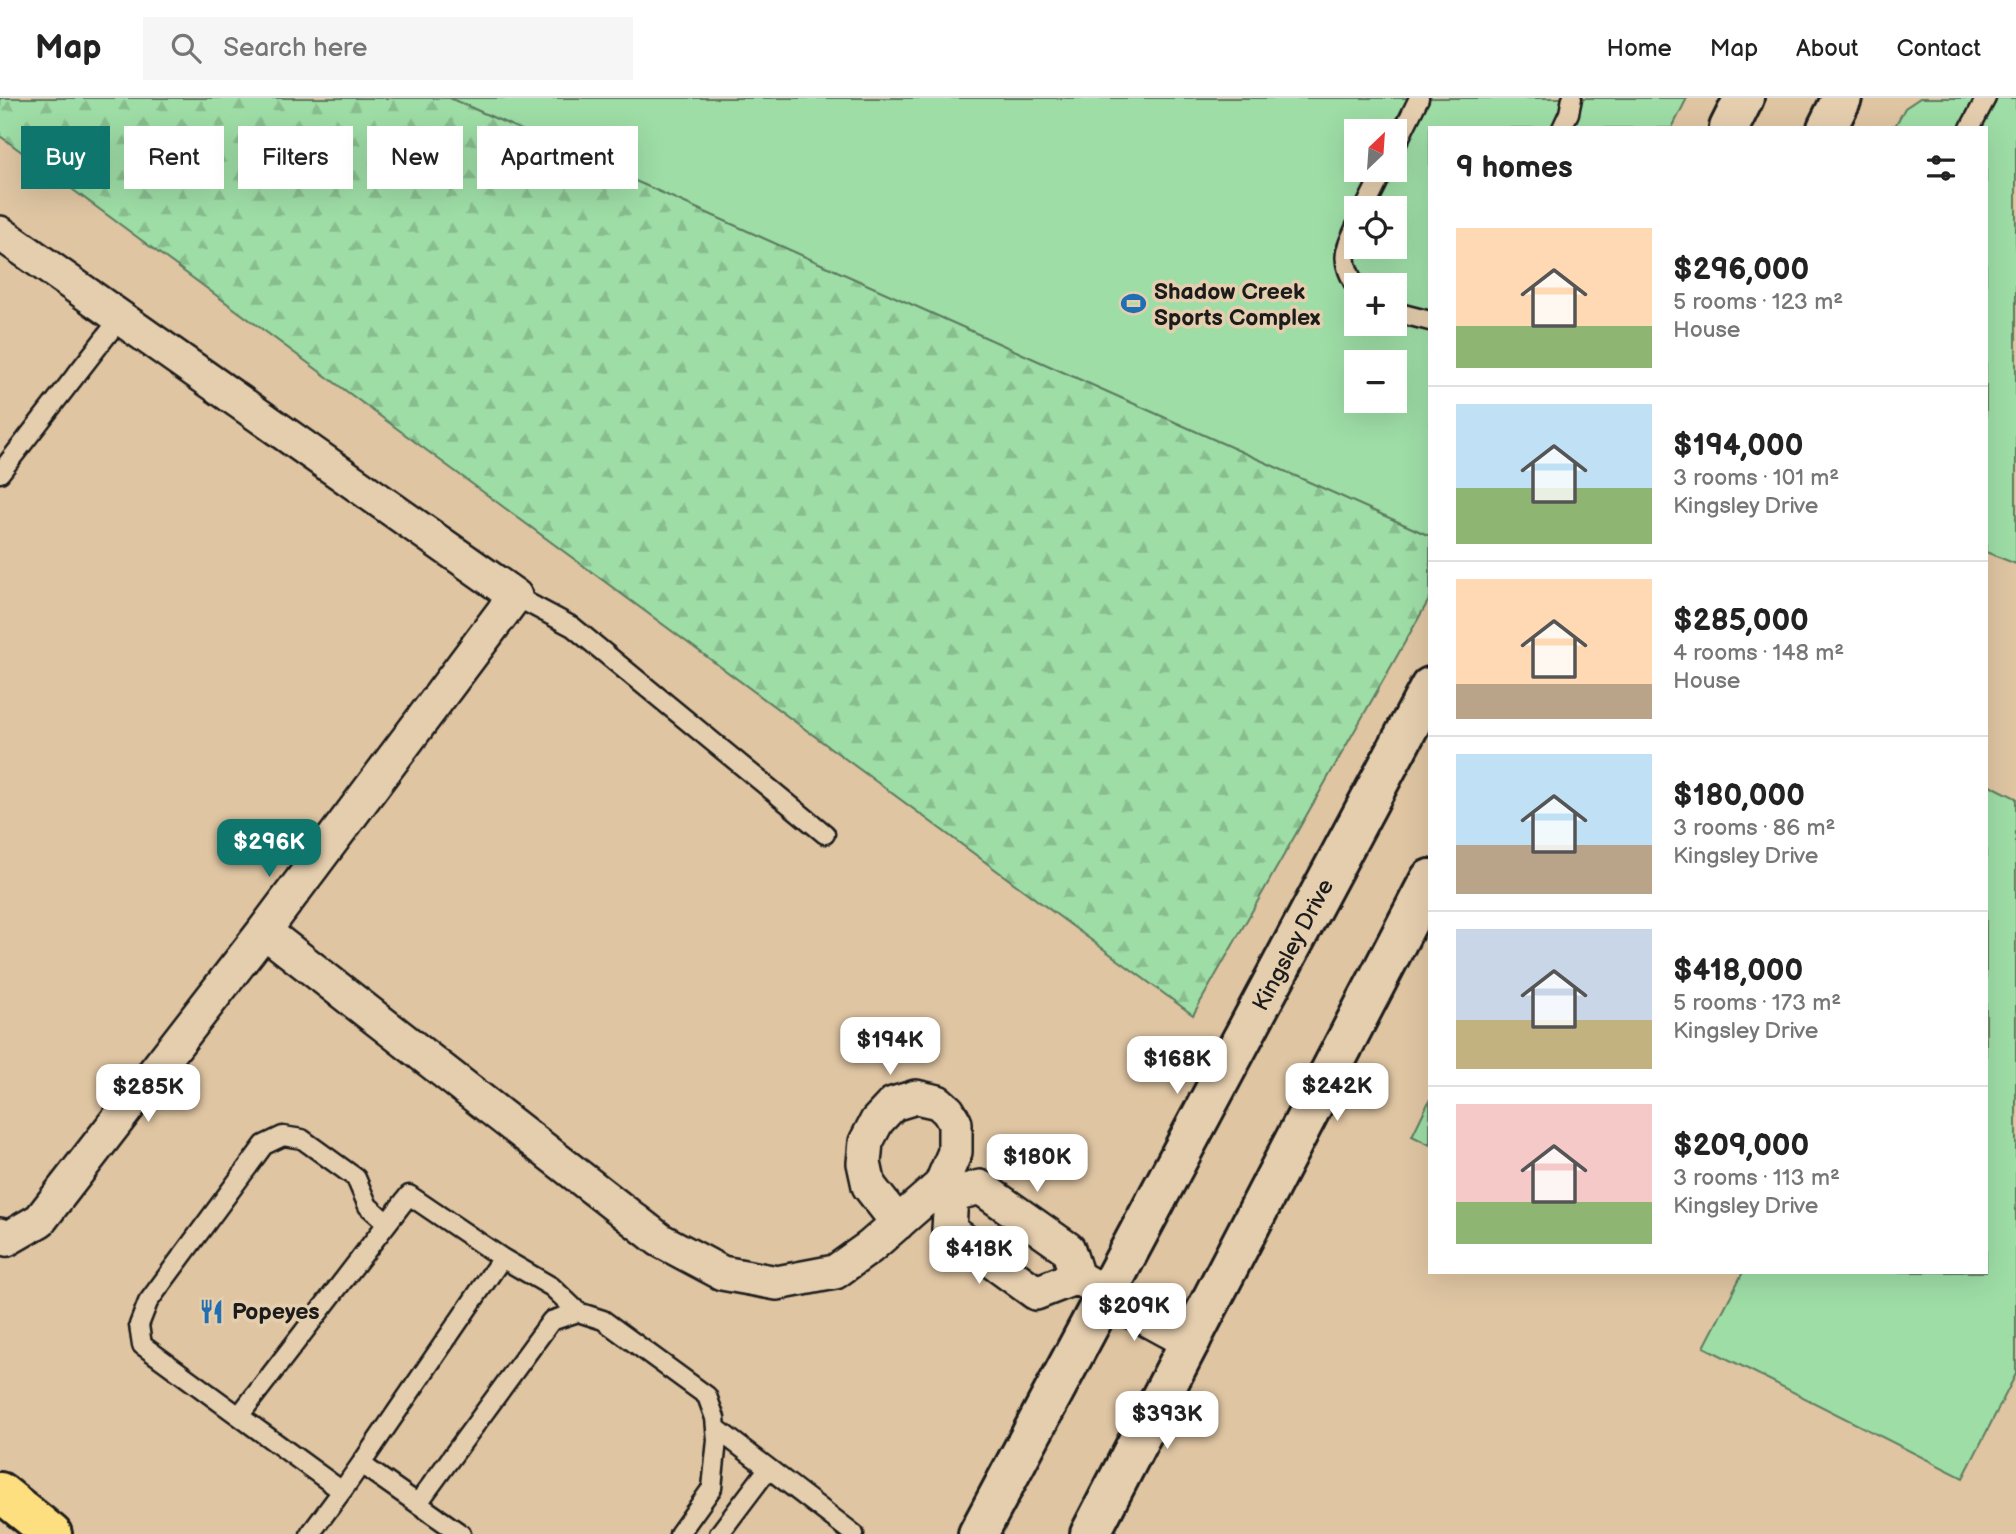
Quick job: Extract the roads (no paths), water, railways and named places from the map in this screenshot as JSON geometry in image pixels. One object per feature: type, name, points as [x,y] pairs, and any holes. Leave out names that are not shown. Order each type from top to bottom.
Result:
[{"type":"main road","points":[[0,1492],[52,1534]]},
{"type":"street","points":[[1729,126],[1744,98]]},
{"type":"street","points":[[1827,126],[1842,98]]},
{"type":"street","points":[[0,233],[515,596],[264,931],[40,1220],[7,1239],[0,1236]]},
{"type":"street","name":"Kingsley Drive","points":[[978,1534],[1091,1285],[1428,691]]},
{"type":"street","points":[[1090,1534],[1428,883]]},
{"type":"street","points":[[264,931],[660,1240],[722,1273],[777,1283],[835,1272],[946,1190],[980,1187],[1068,1250],[1091,1285],[1191,1340]]},
{"type":"street","points":[[898,1223],[869,1186],[864,1163],[866,1142],[877,1121],[893,1104],[916,1097],[938,1102],[948,1111],[954,1123],[955,1152],[946,1190],[949,1230],[1036,1293],[1091,1285]]},
{"type":"lane","points":[[1407,122],[1419,98]]},
{"type":"lane","points":[[1563,126],[1572,98]]},
{"type":"lane","points":[[1971,126],[1986,98]]},
{"type":"lane","points":[[1407,315],[1428,320]]},
{"type":"lane","points":[[0,473],[121,317]]},
{"type":"lane","points":[[515,596],[573,627],[825,834]]},
{"type":"lane","points":[[342,1490],[142,1345],[138,1325],[148,1302],[264,1145],[283,1136],[302,1139],[355,1178],[368,1206],[387,1223]]},
{"type":"lane","points":[[239,1416],[409,1195],[502,1258],[552,1287],[578,1312],[604,1320],[707,1396],[716,1428],[712,1488],[679,1534]]},
{"type":"lane","points":[[310,1534],[502,1258]]},
{"type":"lane","points":[[418,1503],[551,1321],[578,1312]]},
{"type":"lane","points":[[716,1428],[854,1534]]},
{"type":"lane","points":[[361,1464],[461,1534]]},
{"type":"lane","points":[[719,1534],[768,1469]]},
{"type":"place","name":"Shadow Creek Sports Complex","points":[[1134,304]]},
{"type":"place","name":"Popeyes","points":[[212,1311]]}]
